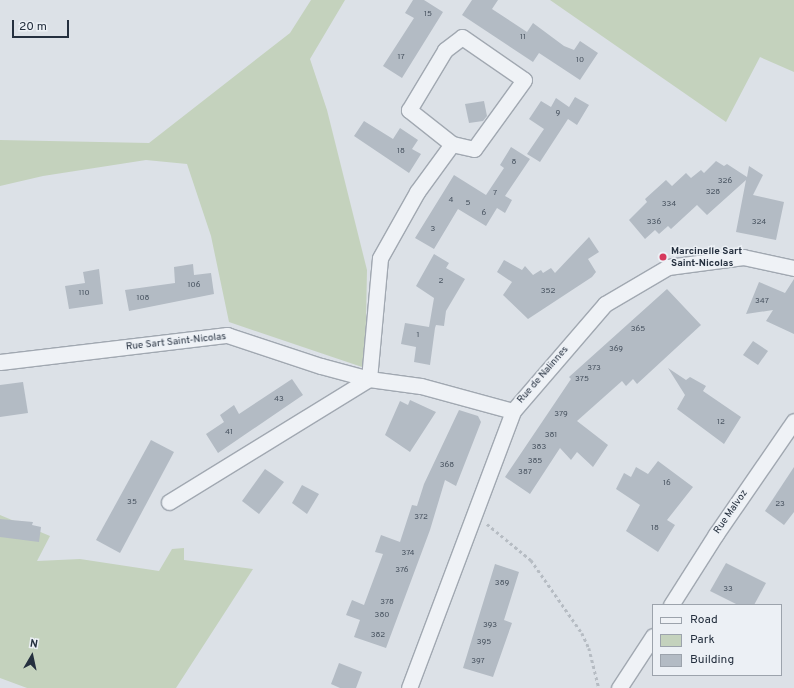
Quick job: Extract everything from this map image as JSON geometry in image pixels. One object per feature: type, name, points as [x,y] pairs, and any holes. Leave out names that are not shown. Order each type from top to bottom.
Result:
[{"type":"street","points":[[462,37],[524,80],[474,149],[452,144],[409,110],[446,50],[462,37]]},
{"type":"street","points":[[169,502],[369,379],[380,258],[417,192],[452,144]]},
{"type":"street","name":"Rue de Nalinnes","points":[[409,688],[513,411],[605,304],[668,267],[743,257],[794,268]]},
{"type":"street","name":"Rue Sart Saint-Nicolas","points":[[0,362],[227,335],[321,366],[369,379],[421,386],[513,411]]},
{"type":"street","name":"Rue Malvoz","points":[[672,604],[716,534],[794,421]]},
{"type":"street","points":[[620,688],[652,638]]},
{"type":"path","points":[[474,514],[531,560],[582,634],[589,648],[598,688]]},
{"type":"green space","points":[[311,0],[345,0],[310,59],[327,110],[367,270],[365,368],[229,322],[211,236],[187,164],[146,160],[43,176],[0,186],[0,140],[149,143],[290,33]]},
{"type":"green space","points":[[550,0],[794,0],[794,72],[760,57],[726,122]]},
{"type":"green space","points":[[0,515],[50,536],[37,561],[80,559],[159,571],[172,549],[184,548],[184,560],[253,569],[176,688],[27,688],[0,678]]},
{"type":"building","points":[[413,0],[424,0],[443,12],[402,78],[383,66],[414,18],[405,13]]},
{"type":"building","points":[[472,0],[498,0],[492,9],[527,32],[533,23],[564,46],[574,50],[580,41],[598,53],[580,80],[539,53],[533,62],[462,15]]},
{"type":"building","points":[[575,97],[589,105],[577,125],[568,119],[540,162],[527,154],[544,129],[529,119],[541,101],[551,107],[556,98],[569,107]]},
{"type":"building","points":[[484,101],[487,116],[483,121],[469,123],[465,104]]},
{"type":"building","points":[[364,121],[393,139],[400,128],[418,140],[412,149],[421,154],[409,173],[354,136]]},
{"type":"building","points":[[511,147],[530,159],[505,196],[512,200],[505,213],[497,208],[486,226],[458,209],[434,249],[415,238],[454,175],[486,195],[504,168],[500,165]]},
{"type":"building","points":[[716,161],[724,166],[727,164],[747,177],[749,166],[763,175],[753,195],[784,202],[776,240],[736,232],[746,180],[707,215],[697,205],[671,229],[668,226],[659,234],[655,230],[645,239],[629,220],[647,202],[645,199],[666,180],[672,186],[686,173],[691,178],[701,170],[704,173]]},
{"type":"building","points":[[589,237],[599,252],[588,259],[596,272],[592,277],[528,319],[503,295],[512,282],[497,272],[504,260],[522,270],[525,266],[533,275],[541,270],[543,273],[551,268],[555,273]]},
{"type":"building","points":[[434,254],[449,263],[446,268],[465,279],[446,311],[444,326],[436,325],[430,365],[414,362],[416,347],[401,344],[405,323],[429,327],[434,298],[416,286]]},
{"type":"building","points":[[193,264],[194,275],[211,273],[214,294],[129,311],[125,290],[175,283],[174,267]]},
{"type":"building","points":[[99,269],[103,304],[69,309],[65,286],[85,283],[83,272]]},
{"type":"building","points":[[794,279],[794,334],[766,321],[773,310],[746,314],[759,282],[785,293]]},
{"type":"building","points":[[667,289],[701,325],[637,384],[633,379],[626,386],[622,381],[577,421],[608,445],[593,467],[577,452],[571,460],[560,448],[530,494],[505,477],[571,379],[569,377]]},
{"type":"building","points":[[753,341],[768,351],[758,365],[743,355]]},
{"type":"building","points":[[668,368],[686,380],[690,377],[706,386],[703,391],[741,417],[724,444],[677,409],[685,395]]},
{"type":"building","points":[[292,379],[303,395],[218,453],[206,434],[224,422],[220,415],[234,405],[239,414]]},
{"type":"building","points":[[23,382],[28,413],[0,417],[0,385]]},
{"type":"building","points":[[410,400],[436,412],[410,452],[385,435],[400,401],[408,405]]},
{"type":"building","points":[[459,410],[478,416],[481,422],[456,486],[445,480],[430,530],[386,648],[354,637],[360,620],[346,615],[352,600],[364,605],[383,554],[375,552],[381,535],[400,542],[412,505],[417,506],[424,484]]},
{"type":"building","points":[[151,440],[174,452],[120,553],[96,540]]},
{"type":"building","points":[[658,461],[693,487],[667,520],[675,525],[658,552],[626,531],[640,505],[616,489],[624,473],[631,477],[636,467],[648,474]]},
{"type":"building","points":[[794,467],[794,512],[784,525],[765,511]]},
{"type":"building","points":[[265,469],[284,482],[259,514],[242,501]]},
{"type":"building","points":[[302,485],[319,494],[307,514],[292,503]]},
{"type":"building","points":[[0,519],[33,522],[32,525],[41,527],[39,542],[0,537]]},
{"type":"building","points":[[726,563],[766,583],[755,604],[736,604],[710,591]]},
{"type":"building","points":[[495,564],[519,572],[504,620],[512,623],[493,677],[463,668]]},
{"type":"building","points":[[339,663],[362,672],[356,688],[340,688],[331,684]]},
{"type":"place","name":"Marcinelle Sart Saint-Nicolas","points":[[663,257]]}]
